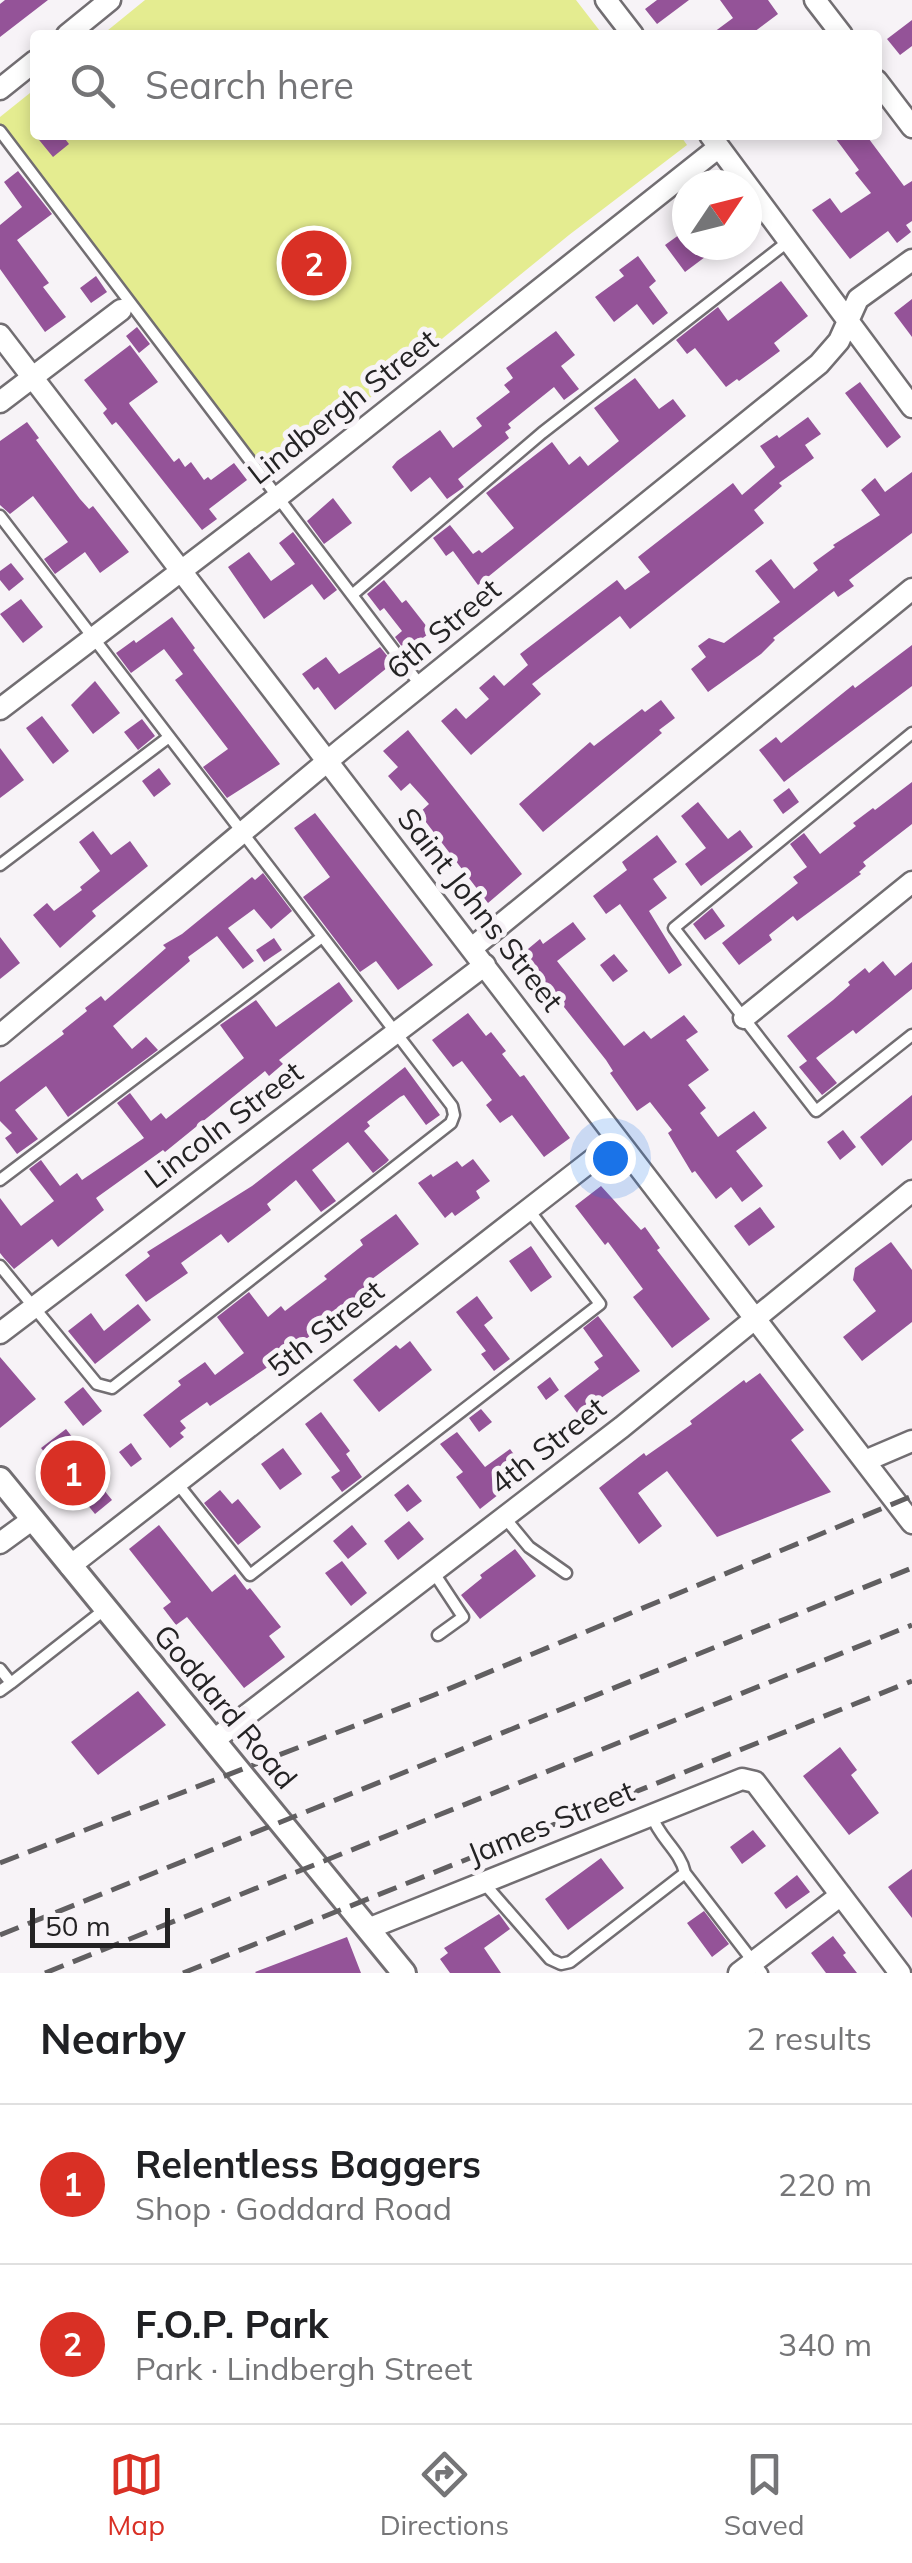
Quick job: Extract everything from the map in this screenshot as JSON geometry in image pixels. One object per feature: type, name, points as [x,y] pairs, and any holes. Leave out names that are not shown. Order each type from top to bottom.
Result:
[{"type":"street","points":[[73,30],[110,0]]},
{"type":"street","points":[[606,0],[629,30]]},
{"type":"street","points":[[815,0],[838,30]]},
{"type":"street","points":[[0,89],[30,65]]},
{"type":"street","points":[[882,87],[912,126]]},
{"type":"street","points":[[715,141],[912,407]]},
{"type":"street","name":"Lindbergh Street","points":[[0,709],[278,497],[715,141]]},
{"type":"street","name":"6th Street","points":[[0,1035],[328,762],[819,364],[838,342],[858,299],[912,260]]},
{"type":"street","points":[[0,402],[121,310]]},
{"type":"street","name":"Saint Johns Street","points":[[0,335],[912,1522]]},
{"type":"street","points":[[472,948],[912,589]]},
{"type":"street","points":[[744,1018],[912,882]]},
{"type":"street","name":"Lincoln Street","points":[[0,1332],[485,965]]},
{"type":"street","name":"5th Street","points":[[70,1566],[618,1140]]},
{"type":"street","name":"4th Street","points":[[214,1740],[505,1518],[912,1191]]},
{"type":"street","points":[[865,1462],[912,1441]]},
{"type":"street","name":"Goddard Road","points":[[0,1479],[404,1973]]},
{"type":"street","points":[[0,1542],[32,1519]]},
{"type":"street","name":"James Street","points":[[370,1928],[742,1779],[755,1782],[841,1895]]},
{"type":"street","points":[[752,1969],[841,1895],[900,1973]]},
{"type":"lane","points":[[0,131],[422,687]]},
{"type":"lane","points":[[352,594],[542,433],[790,240]]},
{"type":"lane","points":[[0,516],[452,1106],[454,1115],[450,1123],[112,1388],[97,1384],[0,1266]]},
{"type":"lane","points":[[912,733],[674,928],[816,1111],[912,1034]]},
{"type":"lane","points":[[0,865],[168,737]]},
{"type":"lane","points":[[0,1180],[322,937]]},
{"type":"lane","points":[[176,1483],[250,1575],[600,1304],[528,1210]]},
{"type":"lane","points":[[505,1518],[529,1547],[566,1573]]},
{"type":"lane","points":[[434,1573],[463,1617],[438,1635]]},
{"type":"lane","points":[[0,1692],[106,1609]]},
{"type":"lane","points":[[0,1669],[11,1684]]},
{"type":"lane","points":[[652,1815],[685,1873],[752,1969]]},
{"type":"lane","points":[[483,1882],[560,1968],[685,1873]]},
{"type":"green space","points":[[145,0],[576,0],[599,30],[108,30]]},
{"type":"green space","points":[[30,93],[30,140],[684,140],[687,145],[569,235],[262,486],[0,141],[0,117]]},
{"type":"building","points":[[5,0],[48,0],[0,37],[0,4]]},
{"type":"building","points":[[657,0],[689,0],[657,24],[645,9]]},
{"type":"building","points":[[720,0],[768,0],[778,14],[757,30],[717,30],[733,18]]},
{"type":"building","points":[[912,20],[912,46],[900,55],[887,39]]},
{"type":"building","points":[[39,140],[66,140],[69,144],[53,157]]},
{"type":"building","points":[[837,140],[870,140],[904,186],[912,181],[912,221],[906,225],[911,232],[897,243],[888,231],[850,259],[812,210],[830,198],[841,213],[871,193],[855,173],[859,170]]},
{"type":"building","points":[[18,171],[52,214],[17,240],[49,283],[43,287],[66,317],[45,332],[0,269],[0,225],[22,207],[4,182]]},
{"type":"building","points":[[638,256],[656,281],[649,287],[668,313],[653,325],[637,304],[614,322],[595,297],[624,276],[619,270]]},
{"type":"building","points":[[676,260],[701,260],[685,272]]},
{"type":"building","points":[[96,276],[107,292],[91,303],[80,288]]},
{"type":"building","points":[[781,281],[808,316],[774,343],[780,351],[739,381],[726,387],[695,348],[687,354],[676,340],[718,307],[728,321]]},
{"type":"building","points":[[912,299],[912,337],[894,313]]},
{"type":"building","points":[[137,327],[150,344],[139,353],[126,336]]},
{"type":"building","points":[[556,331],[575,355],[561,366],[579,389],[564,400],[554,387],[508,424],[511,428],[505,432],[509,438],[458,479],[464,487],[447,499],[430,477],[411,492],[392,467],[397,461],[440,430],[453,448],[482,426],[476,418],[510,392],[504,385],[513,378],[506,368]]},
{"type":"building","points":[[130,345],[158,382],[129,403],[174,462],[179,458],[185,467],[191,462],[204,480],[211,480],[234,463],[247,480],[209,509],[217,519],[202,530],[116,422],[112,425],[103,413],[107,409],[84,380]]},
{"type":"building","points":[[635,378],[659,409],[673,399],[686,416],[478,585],[453,551],[446,556],[433,538],[450,525],[473,554],[479,550],[482,553],[514,528],[486,493],[552,442],[569,465],[580,456],[588,466],[619,441],[594,408]]},
{"type":"building","points":[[860,382],[901,437],[887,448],[845,393]]},
{"type":"building","points":[[808,417],[821,434],[805,445],[814,458],[779,483],[782,486],[754,510],[764,523],[630,629],[620,616],[532,684],[541,694],[471,755],[441,721],[456,708],[466,719],[489,699],[479,688],[494,675],[504,686],[528,665],[520,654],[617,580],[625,590],[650,572],[638,557],[733,483],[742,495],[775,467],[760,446]]},
{"type":"building","points":[[27,422],[80,499],[89,509],[93,506],[129,552],[100,573],[85,552],[55,574],[44,559],[68,542],[33,496],[10,514],[0,505],[0,441]]},
{"type":"building","points":[[912,472],[912,533],[849,580],[854,586],[838,597],[834,591],[773,638],[761,654],[708,692],[691,669],[706,657],[698,646],[709,638],[724,643],[780,602],[755,571],[771,559],[794,589],[818,570],[813,563],[833,545],[880,515],[861,490],[875,478],[885,492]]},
{"type":"building","points":[[333,498],[352,523],[324,544],[307,521]]},
{"type":"building","points":[[293,532],[337,590],[324,600],[312,584],[264,619],[228,567],[249,552],[271,581],[295,564],[279,543]]},
{"type":"building","points":[[11,563],[24,579],[9,591],[0,580],[0,571]]},
{"type":"building","points":[[384,580],[431,632],[405,651],[395,637],[402,631],[367,594]]},
{"type":"building","points":[[21,599],[43,627],[23,643],[0,614]]},
{"type":"building","points":[[172,617],[280,764],[227,798],[203,767],[228,749],[175,680],[183,674],[164,649],[131,673],[116,653]]},
{"type":"building","points":[[912,645],[912,686],[784,782],[759,750],[776,737],[781,743],[853,685],[855,688]]},
{"type":"building","points":[[380,647],[393,663],[335,710],[318,687],[314,690],[302,674],[326,657],[339,674]]},
{"type":"building","points":[[95,681],[120,713],[93,734],[71,705]]},
{"type":"building","points":[[661,700],[675,718],[659,730],[662,733],[543,832],[519,804],[590,742],[594,746],[642,709],[645,712]]},
{"type":"building","points":[[42,716],[69,751],[53,764],[26,728]]},
{"type":"building","points":[[142,719],[155,736],[138,750],[124,732]]},
{"type":"building","points":[[408,730],[522,874],[488,903],[419,813],[429,804],[410,783],[401,791],[388,776],[398,767],[383,751]]},
{"type":"building","points":[[0,748],[24,780],[0,798]]},
{"type":"building","points":[[159,768],[171,784],[154,797],[142,781]]},
{"type":"building","points":[[912,782],[912,824],[863,862],[866,866],[861,874],[797,921],[793,916],[769,935],[772,940],[739,965],[722,943],[798,883],[793,877],[807,867],[790,844],[804,833],[820,854],[856,826],[853,823]]},
{"type":"building","points":[[789,788],[799,802],[783,814],[773,800]]},
{"type":"building","points":[[698,802],[728,839],[740,830],[753,847],[701,886],[685,864],[706,848],[681,816]]},
{"type":"building","points":[[315,813],[433,965],[398,990],[376,961],[360,972],[303,897],[330,877],[294,828]]},
{"type":"building","points":[[93,831],[111,855],[130,841],[148,866],[92,911],[96,916],[60,948],[33,915],[47,903],[54,911],[100,871],[79,842]]},
{"type":"building","points":[[657,835],[677,862],[653,879],[667,898],[649,911],[682,965],[669,974],[620,904],[606,914],[593,896],[627,870],[622,862]]},
{"type":"building","points":[[263,873],[292,911],[271,929],[254,909],[228,928],[254,961],[243,969],[217,936],[188,957],[190,961],[113,1026],[132,1049],[146,1037],[158,1050],[68,1117],[46,1086],[15,1110],[38,1139],[17,1154],[5,1138],[12,1133],[0,1121],[0,1082],[64,1034],[62,1031],[87,1011],[85,1008],[101,996],[105,1001],[166,948],[163,945],[252,877],[255,880]]},
{"type":"building","points":[[712,908],[725,926],[705,940],[693,924]]},
{"type":"building","points":[[573,922],[586,939],[557,961],[624,1046],[644,1031],[651,1039],[684,1015],[698,1032],[686,1040],[709,1070],[688,1085],[706,1108],[700,1113],[718,1137],[754,1111],[767,1128],[736,1151],[763,1186],[742,1202],[731,1187],[716,1199],[695,1171],[692,1173],[668,1133],[672,1130],[650,1102],[637,1111],[610,1073],[613,1071],[606,1060],[522,954],[540,939],[543,944]]},
{"type":"building","points":[[0,937],[20,963],[0,979]]},
{"type":"building","points":[[274,938],[282,950],[264,962],[256,950]]},
{"type":"building","points":[[614,954],[628,971],[613,982],[600,965]]},
{"type":"building","points":[[883,961],[895,976],[912,962],[912,989],[856,1034],[853,1030],[816,1058],[837,1083],[822,1095],[799,1067],[807,1061],[787,1036],[833,1000],[865,968],[869,973]]},
{"type":"building","points":[[339,982],[353,1001],[279,1060],[283,1064],[269,1076],[265,1071],[165,1152],[96,1198],[104,1210],[58,1247],[52,1239],[14,1269],[4,1258],[0,1253],[0,1198],[21,1226],[54,1201],[29,1169],[41,1160],[60,1186],[77,1173],[82,1180],[144,1138],[117,1103],[130,1093],[151,1121],[161,1113],[166,1119],[244,1058],[220,1025],[256,1000],[276,1027]]},
{"type":"building","points":[[468,1013],[486,1036],[491,1032],[506,1051],[502,1054],[520,1077],[524,1075],[570,1138],[544,1157],[512,1115],[500,1123],[486,1105],[492,1100],[462,1061],[453,1067],[432,1040]]},
{"type":"building","points":[[405,1067],[440,1115],[426,1125],[404,1095],[400,1097],[367,1122],[370,1126],[364,1131],[389,1160],[386,1163],[373,1173],[348,1142],[312,1170],[336,1201],[321,1212],[296,1180],[267,1204],[271,1210],[228,1243],[221,1234],[181,1263],[188,1273],[146,1302],[125,1275],[150,1256],[147,1252],[252,1186]]},
{"type":"building","points":[[912,1095],[912,1140],[882,1166],[860,1137]]},
{"type":"building","points":[[843,1130],[856,1147],[840,1160],[827,1142]]},
{"type":"building","points":[[473,1159],[490,1181],[476,1191],[480,1198],[455,1216],[452,1212],[445,1218],[418,1183],[457,1161],[462,1167]]},
{"type":"building","points":[[601,1186],[641,1230],[645,1227],[660,1248],[657,1250],[710,1319],[672,1348],[633,1297],[643,1289],[575,1206]]},
{"type":"building","points":[[760,1207],[775,1227],[749,1246],[734,1226]]},
{"type":"building","points":[[396,1214],[419,1244],[364,1285],[368,1290],[287,1354],[210,1406],[207,1402],[180,1421],[186,1428],[180,1433],[184,1437],[170,1448],[143,1415],[181,1385],[178,1381],[205,1362],[215,1375],[244,1353],[217,1317],[249,1292],[268,1317],[281,1306],[285,1311],[363,1245],[360,1240]]},
{"type":"building","points":[[891,1242],[912,1270],[912,1322],[862,1361],[843,1337],[876,1311],[853,1280],[855,1268]]},
{"type":"building","points":[[531,1246],[552,1277],[531,1292],[509,1261]]},
{"type":"building","points":[[477,1296],[493,1318],[484,1325],[510,1359],[494,1371],[481,1354],[486,1351],[456,1312]]},
{"type":"building","points":[[138,1304],[151,1320],[95,1364],[68,1331],[91,1313],[104,1331]]},
{"type":"building","points":[[598,1316],[640,1371],[578,1414],[564,1396],[599,1369],[594,1362],[603,1356],[583,1328]]},
{"type":"building","points":[[410,1341],[432,1370],[379,1412],[353,1380],[396,1345],[400,1349]]},
{"type":"building","points":[[0,1357],[36,1399],[0,1428]]},
{"type":"building","points":[[760,1373],[804,1430],[791,1440],[831,1492],[717,1537],[667,1471],[638,1493],[662,1526],[639,1544],[599,1488],[644,1453],[646,1456],[692,1424],[690,1421],[744,1380],[746,1383]]},
{"type":"building","points":[[550,1377],[559,1390],[546,1400],[537,1387]]},
{"type":"building","points":[[83,1387],[102,1411],[83,1426],[64,1402]]},
{"type":"building","points":[[481,1409],[492,1422],[479,1432],[469,1418]]},
{"type":"building","points":[[321,1412],[350,1451],[346,1454],[362,1477],[342,1492],[331,1477],[340,1471],[305,1424]]},
{"type":"building","points":[[66,1429],[76,1442],[69,1447],[112,1500],[95,1514],[41,1448]]},
{"type":"building","points":[[457,1432],[485,1467],[510,1449],[521,1464],[511,1472],[517,1480],[480,1509],[456,1477],[463,1472],[440,1444]]},
{"type":"building","points":[[131,1443],[142,1459],[131,1467],[119,1452]]},
{"type":"building","points":[[283,1448],[302,1474],[280,1490],[261,1464]]},
{"type":"building","points":[[408,1484],[422,1501],[407,1512],[394,1495]]},
{"type":"building","points":[[220,1490],[232,1504],[238,1499],[261,1527],[238,1545],[204,1503]]},
{"type":"building","points":[[409,1521],[424,1539],[398,1560],[384,1541]]},
{"type":"building","points":[[159,1525],[212,1592],[235,1574],[281,1627],[269,1636],[285,1657],[244,1688],[187,1617],[176,1625],[163,1608],[171,1602],[129,1549]]},
{"type":"building","points":[[352,1525],[367,1544],[348,1559],[333,1541]]},
{"type":"building","points":[[515,1549],[536,1576],[480,1619],[461,1595]]},
{"type":"building","points":[[342,1561],[367,1593],[351,1606],[325,1573]]},
{"type":"building","points":[[138,1691],[166,1725],[98,1775],[71,1742]]},
{"type":"building","points":[[840,1747],[857,1770],[851,1775],[879,1813],[849,1835],[803,1776]]},
{"type":"building","points":[[753,1830],[766,1846],[742,1864],[730,1847]]},
{"type":"building","points":[[601,1858],[624,1888],[568,1930],[545,1899]]},
{"type":"building","points":[[912,1869],[912,1918],[888,1887]]},
{"type":"building","points":[[797,1875],[810,1892],[786,1909],[774,1893]]},
{"type":"building","points":[[704,1911],[729,1944],[712,1957],[687,1923]]},
{"type":"building","points":[[499,1914],[510,1929],[484,1948],[501,1973],[450,1973],[440,1959],[448,1953],[444,1948]]},
{"type":"building","points":[[833,1936],[857,1973],[826,1973],[811,1953]]},
{"type":"building","points":[[347,1937],[361,1973],[255,1972]]},
{"type":"railway","points":[[0,1863],[434,1695],[912,1496]]},
{"type":"railway","points":[[0,1935],[912,1568]]},
{"type":"railway","points":[[45,1973],[912,1625]]},
{"type":"railway","points":[[183,1973],[912,1681]]},
{"type":"place","name":"F.O.P. Park","points":[[314,263]]},
{"type":"place","name":"Relentless Baggers","points":[[73,1473]]}]
